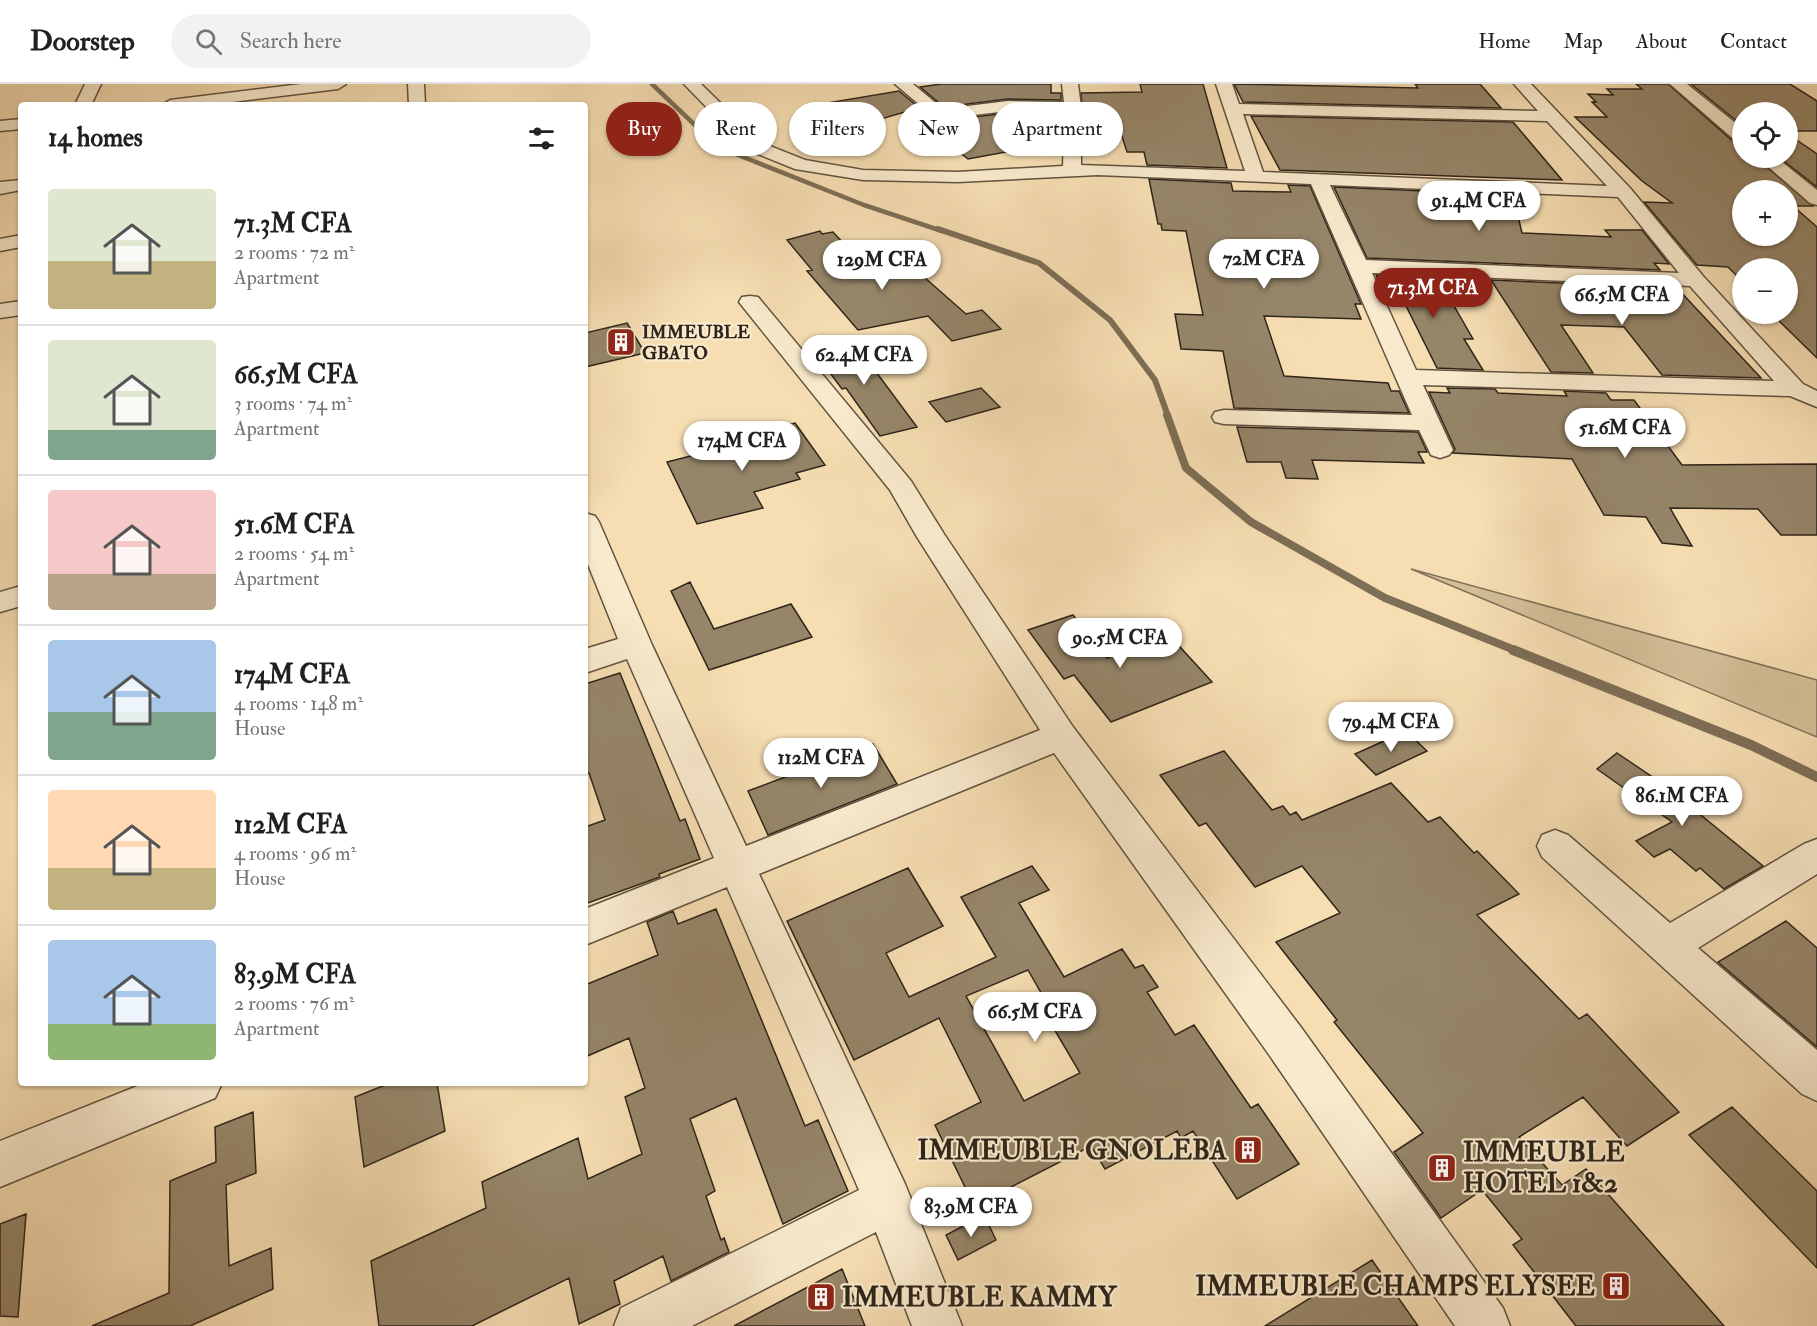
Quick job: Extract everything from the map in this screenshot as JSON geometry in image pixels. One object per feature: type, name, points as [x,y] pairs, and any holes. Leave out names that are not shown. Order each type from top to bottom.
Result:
[{"type":"street","points":[[84,102],[93,84]]},
{"type":"street","points":[[194,102],[338,84]]},
{"type":"street","points":[[416,84],[417,102]]},
{"type":"street","points":[[692,84],[754,146],[801,165],[863,175],[958,177],[1072,170],[1623,192]]},
{"type":"street","points":[[903,84],[940,114],[992,107]]},
{"type":"street","points":[[1070,84],[1072,102]]},
{"type":"street","points":[[1224,84],[1256,176]]},
{"type":"street","points":[[1522,84],[1623,192],[1696,280],[1794,389],[1817,400]]},
{"type":"street","points":[[1678,84],[1732,129]]},
{"type":"street","points":[[1232,109],[1551,116]]},
{"type":"street","points":[[0,126],[18,124]]},
{"type":"street","points":[[1072,156],[1072,170]]},
{"type":"street","points":[[1779,168],[1816,199]]},
{"type":"street","points":[[1317,178],[1360,266],[1406,377],[1440,450]]},
{"type":"street","points":[[0,188],[18,185]]},
{"type":"street","points":[[0,245],[18,242]]},
{"type":"street","points":[[1360,266],[1696,280]]},
{"type":"street","points":[[750,302],[902,487],[931,537],[1061,736],[1285,1041],[1485,1326]]},
{"type":"street","points":[[0,311],[18,308]]},
{"type":"street","points":[[1406,377],[1794,389]]},
{"type":"street","points":[[1224,417],[1428,423]]},
{"type":"street","points":[[588,529],[636,645],[888,1201],[937,1326]]},
{"type":"street","points":[[0,602],[18,597]]},
{"type":"street","points":[[588,660],[636,645]]},
{"type":"street","points":[[588,926],[1061,736]]},
{"type":"street","points":[[1555,846],[1817,1079]]},
{"type":"street","points":[[1668,945],[1817,855]]},
{"type":"street","points":[[0,1164],[193,1086]]},
{"type":"street","points":[[639,1326],[888,1201]]},
{"type":"shaded area","points":[[1411,569],[1817,680],[1817,737]]},
{"type":"building","points":[[941,84],[1051,84],[1051,93],[1061,93],[1061,100],[1008,99],[980,102],[938,102],[920,87]]},
{"type":"building","points":[[1140,84],[1203,84],[1227,168],[1147,165],[1144,152],[1127,152],[1123,140],[1123,102],[1082,102],[1081,93],[1142,92]]},
{"type":"building","points":[[1234,84],[1418,88],[1415,84],[1480,84],[1501,108],[1243,102]]},
{"type":"building","points":[[1636,84],[1668,84],[1732,140],[1732,168],[1768,168],[1782,180],[1732,180],[1732,246],[1798,246],[1798,210],[1817,227],[1817,358],[1782,324],[1798,324],[1798,258],[1732,258],[1732,271],[1728,267],[1697,265],[1644,202],[1672,203],[1642,181],[1575,117],[1607,117],[1592,102],[1596,102],[1588,94],[1613,95],[1607,89],[1642,89]]},
{"type":"building","points":[[1691,84],[1790,84],[1817,101],[1817,131],[1798,131],[1798,102],[1732,102],[1732,117]]},
{"type":"building","points":[[899,91],[912,102],[898,102],[898,114],[886,118],[886,102],[833,102]]},
{"type":"building","points":[[992,115],[992,155],[968,159],[964,156],[980,156],[980,116]]},
{"type":"building","points":[[1251,116],[1513,122],[1562,180],[1280,170]]},
{"type":"building","points":[[1798,141],[1817,154],[1817,187],[1793,168],[1798,168]]},
{"type":"building","points":[[1149,179],[1231,183],[1233,191],[1291,192],[1288,185],[1310,186],[1361,304],[1355,304],[1361,319],[1264,316],[1284,376],[1388,383],[1391,391],[1399,391],[1409,413],[1234,408],[1223,351],[1181,349],[1175,314],[1203,315],[1186,231],[1162,230],[1161,224],[1158,224]]},
{"type":"building","points":[[1334,187],[1513,195],[1522,233],[1611,237],[1605,230],[1642,230],[1669,264],[1654,263],[1660,270],[1367,258]]},
{"type":"building","points":[[1798,193],[1813,206],[1798,206]]},
{"type":"building","points":[[820,231],[822,234],[833,232],[860,261],[865,259],[883,278],[916,270],[966,314],[982,310],[1001,329],[952,341],[928,316],[858,330],[807,271],[812,270],[787,240]]},
{"type":"building","points":[[1376,275],[1438,278],[1473,339],[1464,339],[1483,370],[1437,368],[1406,306],[1389,305]]},
{"type":"building","points":[[1491,280],[1677,288],[1761,378],[1662,375],[1624,327],[1561,325],[1593,373],[1551,372]]},
{"type":"building","name":"IMMEUBLE GBATO","points":[[627,323],[645,353],[588,366],[588,332]]},
{"type":"building","points":[[850,337],[917,427],[880,436],[846,388],[842,389],[810,346]]},
{"type":"building","points":[[981,388],[1000,407],[946,422],[929,402]]},
{"type":"building","points":[[1447,388],[1495,389],[1498,393],[1567,396],[1564,391],[1606,393],[1611,400],[1634,400],[1682,465],[1817,464],[1817,535],[1781,535],[1758,509],[1670,508],[1692,546],[1662,543],[1646,517],[1604,515],[1572,459],[1453,453],[1455,449],[1429,392],[1450,393]]},
{"type":"building","points":[[795,423],[825,465],[796,473],[800,479],[754,492],[763,508],[697,524],[667,462],[742,443],[739,439]]},
{"type":"building","points":[[1237,427],[1418,432],[1427,452],[1418,452],[1424,463],[1312,460],[1318,479],[1286,478],[1281,462],[1247,462]]},
{"type":"building","points":[[690,582],[714,629],[791,604],[812,637],[709,670],[671,591]]},
{"type":"building","points":[[1073,615],[1107,658],[1169,635],[1212,682],[1111,722],[1074,675],[1064,679],[1028,630]]},
{"type":"building","points":[[620,673],[680,821],[685,819],[700,859],[659,874],[660,877],[588,903],[588,826],[605,820],[588,774],[588,683]]},
{"type":"building","points":[[1406,731],[1427,751],[1376,775],[1355,754]]},
{"type":"building","points":[[873,744],[897,784],[768,835],[748,791]]},
{"type":"building","points":[[1224,751],[1272,810],[1283,806],[1290,815],[1296,812],[1302,820],[1391,783],[1428,822],[1440,817],[1474,853],[1477,851],[1519,894],[1477,915],[1579,1019],[1587,1014],[1679,1112],[1627,1146],[1583,1097],[1519,1137],[1562,1185],[1586,1169],[1724,1326],[1576,1326],[1513,1245],[1522,1239],[1482,1190],[1441,1218],[1394,1152],[1423,1133],[1334,1022],[1337,1020],[1276,942],[1340,913],[1302,866],[1255,887],[1206,823],[1199,826],[1160,775]]},
{"type":"building","points":[[1617,753],[1682,797],[1680,798],[1763,866],[1724,889],[1700,868],[1696,871],[1670,849],[1654,857],[1636,841],[1672,822],[1597,769]]},
{"type":"building","points":[[1032,866],[1049,890],[1019,903],[1064,977],[1122,949],[1135,968],[1143,965],[1158,987],[1147,992],[1175,1035],[1194,1025],[1251,1108],[1258,1104],[1299,1164],[1237,1199],[1193,1131],[1181,1138],[1177,1131],[1105,1169],[1091,1146],[1011,1187],[1016,1197],[979,1216],[935,1125],[981,1102],[939,1018],[854,1060],[787,921],[908,868],[943,926],[886,953],[909,997],[996,957],[961,897]],"holes":[[[1028,970],[1056,1019],[1050,1022],[1080,1073],[1024,1101],[966,996]]]},
{"type":"building","points":[[716,909],[805,1126],[818,1120],[848,1191],[783,1224],[736,1098],[690,1119],[715,1191],[706,1196],[721,1240],[724,1238],[729,1252],[671,1281],[663,1256],[614,1281],[620,1304],[579,1324],[569,1278],[472,1326],[379,1326],[371,1261],[486,1208],[482,1182],[578,1138],[588,1179],[642,1154],[625,1097],[645,1088],[629,1038],[588,1056],[588,984],[658,955],[647,922],[673,911],[678,924]]},
{"type":"building","points":[[1786,921],[1817,948],[1817,1047],[1718,962]]},
{"type":"building","points":[[382,1086],[438,1086],[445,1131],[364,1167],[355,1097]]},
{"type":"building","points":[[1732,1107],[1817,1191],[1817,1268],[1689,1135]]},
{"type":"building","points":[[253,1112],[256,1173],[226,1185],[229,1266],[271,1248],[273,1289],[190,1326],[92,1326],[169,1293],[170,1181],[216,1162],[215,1127]]},
{"type":"building","points":[[26,1214],[18,1317],[0,1316],[0,1224]]},
{"type":"building","points":[[984,1215],[996,1240],[958,1260],[946,1235]]},
{"type":"building","points":[[1372,1260],[1418,1326],[1265,1326]]},
{"type":"building","name":"IMMEUBLE KAMMY","points":[[842,1269],[865,1326],[734,1326]]},
{"type":"waterway","points":[[652,84],[718,147],[864,205],[942,231]]},
{"type":"waterway","points":[[938,229],[1039,263],[1110,320],[1155,380],[1168,416]]},
{"type":"waterway","points":[[1167,415],[1186,468],[1251,522],[1385,598],[1517,651]]},
{"type":"waterway","points":[[1513,650],[1751,745],[1817,777]]},
{"type":"place","name":"IMMEUBLE GBATO","points":[[621,342]]},
{"type":"place","name":"IMMEUBLE GNOLEBA","points":[[1248,1150]]},
{"type":"place","name":"IMMEUBLE HOTEL 1&2","points":[[1442,1168]]},
{"type":"place","name":"IMMEUBLE CHAMPS ELYSEE","points":[[1616,1286]]},
{"type":"place","name":"IMMEUBLE KAMMY","points":[[821,1297]]}]
